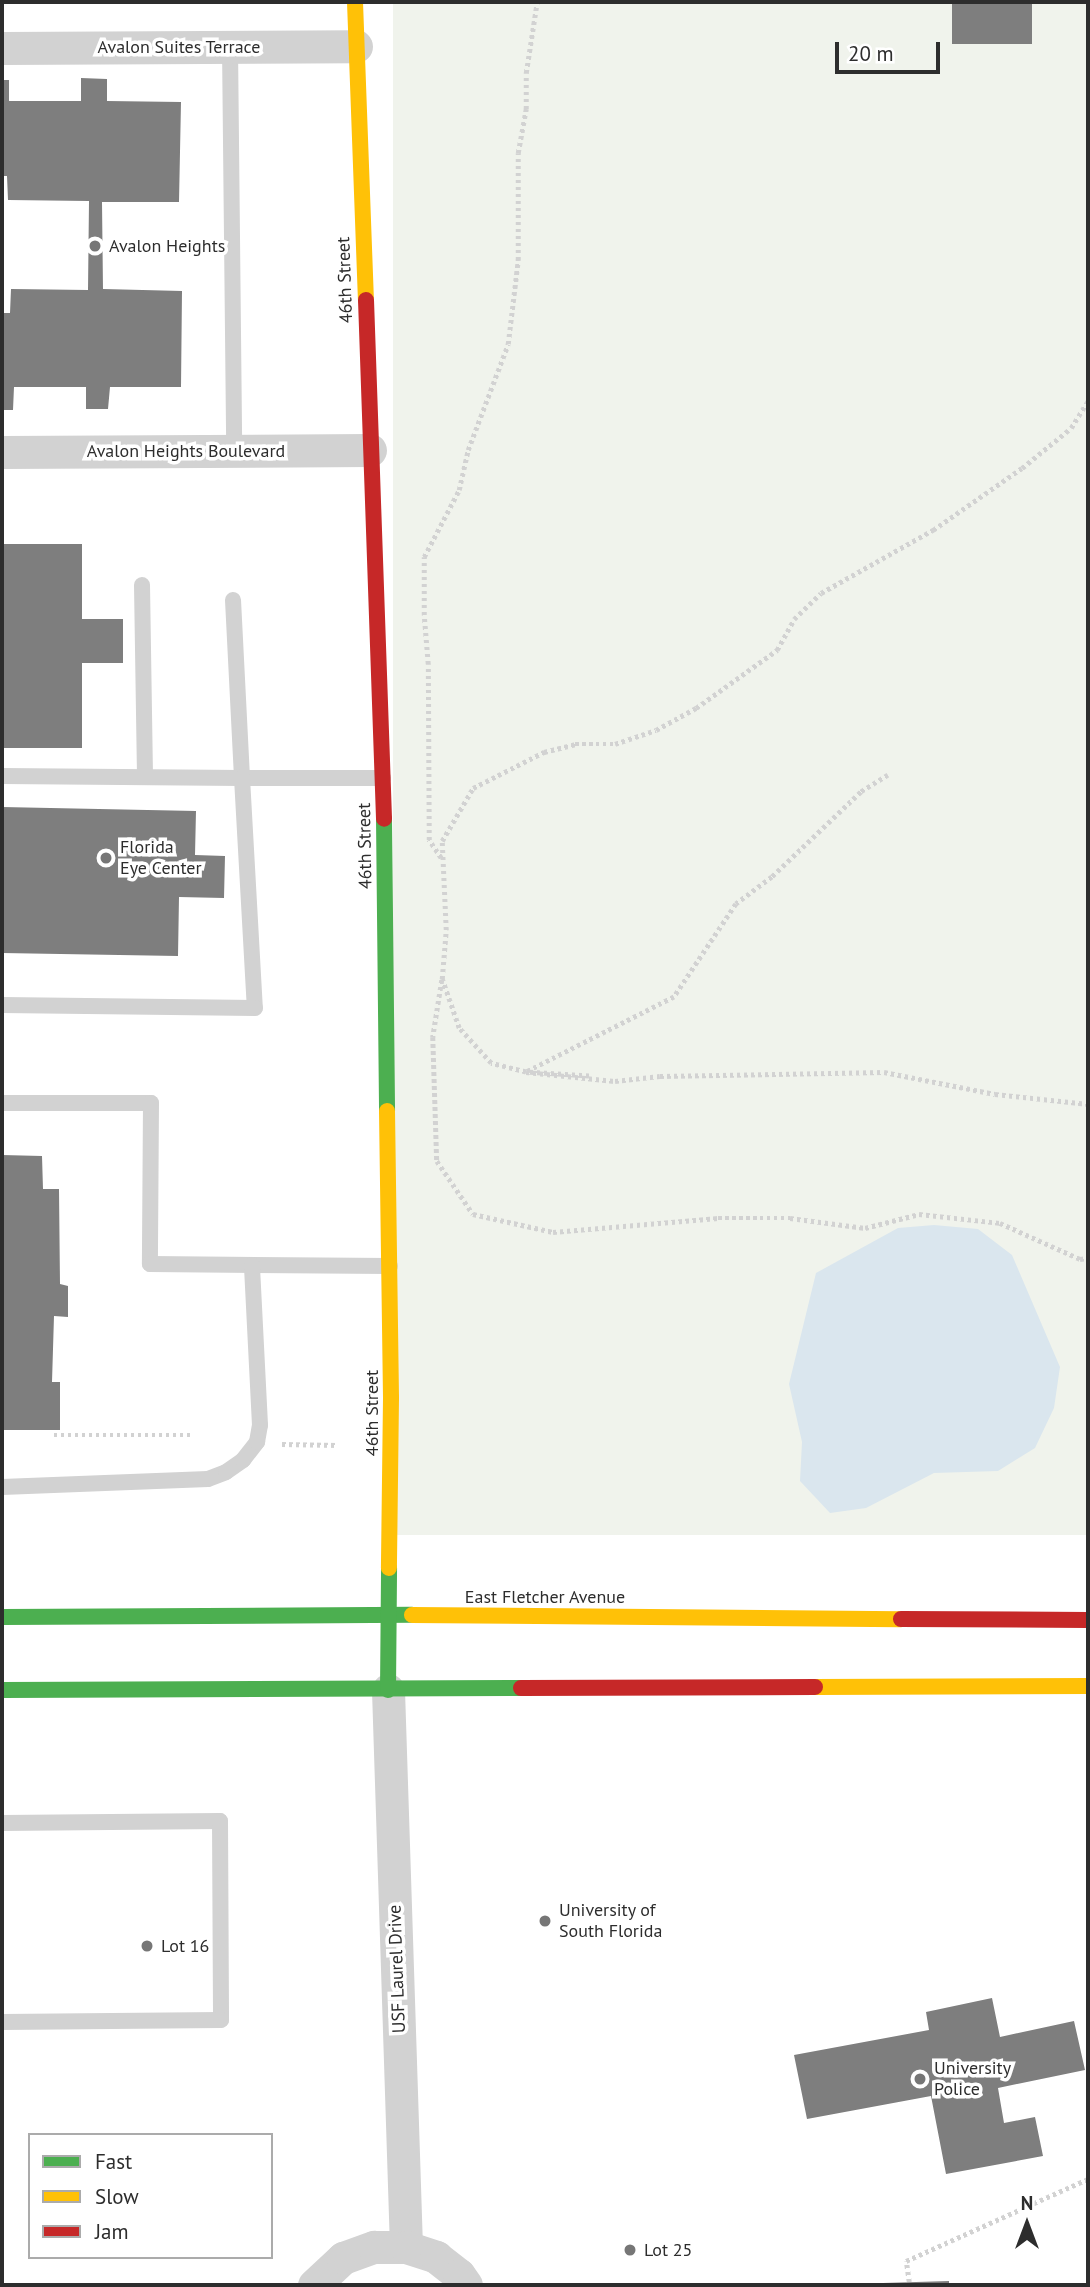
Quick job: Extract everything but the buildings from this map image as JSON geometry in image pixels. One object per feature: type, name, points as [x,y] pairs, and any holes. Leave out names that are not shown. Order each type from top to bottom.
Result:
[{"type":"main road","name":"46th Street","points":[[355,2],[383,778],[390,1266],[388,1690]]},
{"type":"main road","name":"East Fletcher Avenue","points":[[2,1617],[389,1615],[1088,1620]]},
{"type":"main road","points":[[2,1690],[1088,1686]]},
{"type":"street","name":"Avalon Suites Terrace","points":[[2,48],[356,46]]},
{"type":"street","name":"Avalon Heights Boulevard","points":[[2,452],[370,450]]},
{"type":"street","name":"USF Laurel Drive","points":[[388,1690],[406,2247]]},
{"type":"street","points":[[314,2285],[343,2258],[374,2247],[406,2247],[436,2257],[459,2275],[466,2285]]},
{"type":"lane","points":[[230,46],[234,450]]},
{"type":"lane","points":[[142,585],[145,777]]},
{"type":"lane","points":[[2,1005],[255,1009],[233,600]]},
{"type":"lane","points":[[2,776],[383,778]]},
{"type":"lane","points":[[2,1103],[150,1103],[150,1264],[390,1266]]},
{"type":"lane","points":[[2,1487],[208,1479],[226,1472],[243,1460],[257,1442],[260,1425],[252,1265]]},
{"type":"lane","points":[[2,1823],[220,1821],[221,2020],[2,2022]]},
{"type":"path","points":[[442,859],[429,840],[428,664],[424,615],[424,557],[459,490],[475,430],[508,344],[518,260],[518,153],[526,109],[526,73],[537,2]]},
{"type":"path","points":[[1088,401],[1071,428],[1022,468],[933,530],[821,593],[794,619],[777,650],[696,708],[656,730],[615,744],[575,744],[544,752],[473,788],[442,841],[446,930],[433,1037],[437,1161],[473,1214],[553,1232],[718,1218],[790,1218],[866,1228],[919,1214],[1000,1223],[1080,1259],[1088,1258]]},
{"type":"path","points":[[526,1072],[674,997],[736,904],[772,877],[861,792],[888,775]]},
{"type":"path","points":[[442,979],[459,1028],[491,1063],[526,1072],[615,1081],[660,1076],[884,1072],[995,1094],[1088,1104]]},
{"type":"path","points":[[526,1072],[589,1076]]},
{"type":"path","points":[[54,1435],[191,1435]]},
{"type":"path","points":[[269,1443],[337,1445]]},
{"type":"path","points":[[909,2282],[905,2260],[1088,2179]]},
{"type":"shaded area","points":[[393,2],[1088,2],[1088,1535],[393,1535]]},
{"type":"shaded area","points":[[934,1225],[978,1229],[1012,1255],[1060,1367],[1054,1408],[1035,1448],[998,1471],[934,1473],[866,1508],[830,1513],[800,1481],[802,1442],[789,1384],[816,1273],[898,1228]]},
{"type":"traffic: fast","points":[[384,819],[387,1111]]},
{"type":"traffic: fast","points":[[388,1690],[389,1568]]},
{"type":"traffic: fast","points":[[2,1617],[412,1615]]},
{"type":"traffic: fast","points":[[2,1690],[521,1688]]},
{"type":"traffic: slow","points":[[355,2],[366,300]]},
{"type":"traffic: slow","points":[[387,1111],[391,1398],[389,1568]]},
{"type":"traffic: slow","points":[[412,1615],[901,1619]]},
{"type":"traffic: slow","points":[[815,1687],[1088,1686]]},
{"type":"traffic: jam","points":[[366,300],[384,819]]},
{"type":"traffic: jam","points":[[901,1619],[1088,1620]]},
{"type":"traffic: jam","points":[[521,1688],[815,1687]]},
{"type":"place","name":"Avalon Heights","points":[[95,246]]},
{"type":"place","name":"Florida Eye Center","points":[[106,858]]},
{"type":"place","name":"University of South Florida","points":[[545,1921]]},
{"type":"place","name":"Lot 16","points":[[147,1946]]},
{"type":"place","name":"University Police","points":[[920,2079]]},
{"type":"place","name":"Lot 25","points":[[630,2250]]}]
